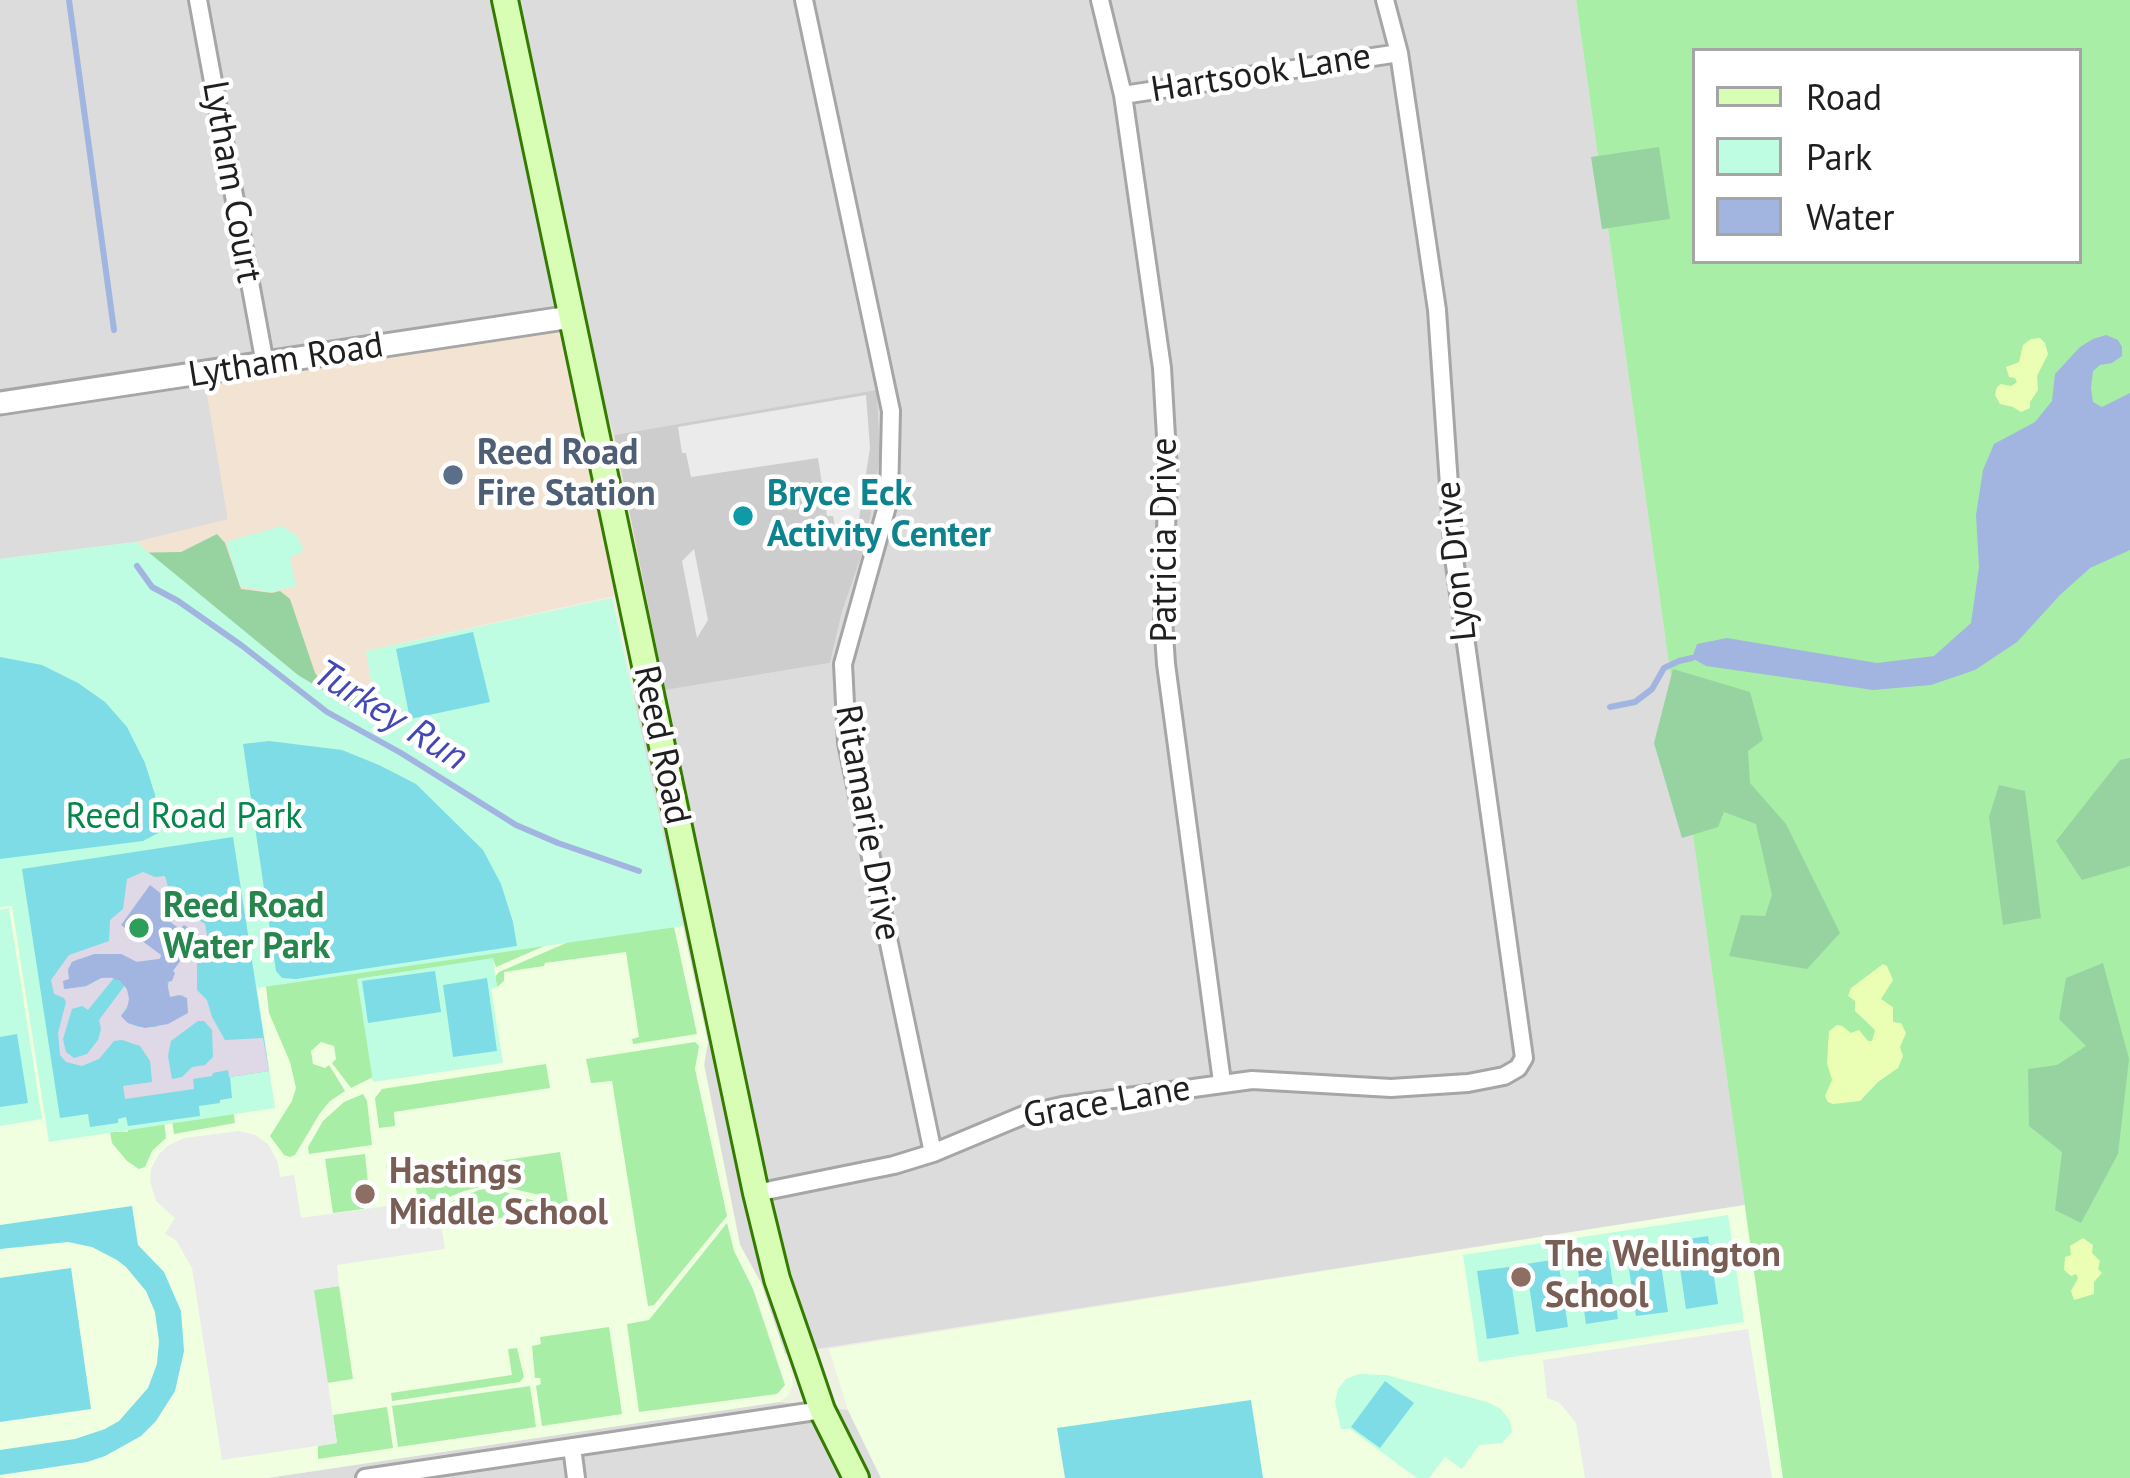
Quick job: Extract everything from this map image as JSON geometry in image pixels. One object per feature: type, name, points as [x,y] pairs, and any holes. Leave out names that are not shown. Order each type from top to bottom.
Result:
[{"type":"main road","name":"Reed Road","points":[[506,0],[777,1279],[822,1410],[856,1478]]},
{"type":"street","name":"Lytham Court","points":[[198,0],[265,364]]},
{"type":"street","name":"Ritamarie Drive","points":[[803,0],[891,411],[889,499],[843,664],[847,742],[934,1153]]},
{"type":"street","name":"Patricia Drive","points":[[1100,0],[1124,95],[1167,418],[1166,664],[1222,1082]]},
{"type":"street","name":"Lyon Drive","points":[[1385,0],[1399,53],[1437,310],[1456,580],[1525,1051],[1518,1068],[1504,1076],[1468,1083]]},
{"type":"street","name":"Hartsook Lane","points":[[1124,95],[1399,53]]},
{"type":"street","name":"Lytham Road","points":[[0,404],[572,317]]},
{"type":"street","name":"Grace Lane","points":[[757,1192],[934,1153],[1043,1111],[1222,1082],[1391,1088],[1468,1083]]},
{"type":"street","points":[[364,1478],[822,1410]]},
{"type":"street","points":[[572,1447],[577,1478]]},
{"type":"shaded area","points":[[0,0],[1576,0],[1745,1205],[785,1354],[761,1283],[740,1245],[704,1064],[707,1040],[633,695],[830,663],[874,499],[880,453],[877,391],[614,435],[573,312],[204,372],[228,520],[136,542],[0,559]]},
{"type":"shaded area","points":[[1576,0],[2130,0],[2130,1478],[1783,1478]]},
{"type":"shaded area","points":[[1659,147],[1670,219],[1602,229],[1591,157]]},
{"type":"shaded area","points":[[574,312],[614,435],[645,589],[366,651],[379,725],[298,675],[136,542],[228,519],[203,371]]},
{"type":"shaded area","points":[[877,390],[880,453],[874,499],[830,663],[665,690],[614,435]]},
{"type":"shaded area","points":[[866,395],[870,448],[855,544],[837,539],[833,516],[827,516],[818,458],[691,477],[678,427]]},
{"type":"shaded area","points":[[217,534],[225,543],[241,589],[280,591],[290,599],[315,673],[327,688],[367,695],[383,714],[619,898],[110,561],[124,553],[181,552]]},
{"type":"shaded area","points":[[694,549],[708,620],[697,638],[682,561]]},
{"type":"shaded area","points":[[473,632],[490,702],[410,719],[396,649]]},
{"type":"shaded area","points":[[0,657],[42,665],[105,702],[127,727],[145,763],[155,795],[158,833],[143,841],[0,859]]},
{"type":"shaded area","points":[[1673,669],[1750,692],[1763,740],[1748,751],[1750,783],[1786,824],[1840,933],[1807,969],[1729,956],[1741,915],[1765,916],[1772,895],[1756,824],[1724,812],[1718,827],[1682,838],[1654,743]]},
{"type":"shaded area","points":[[269,741],[342,750],[416,784],[483,850],[501,884],[517,946],[282,978],[276,971],[243,744]]},
{"type":"shaded area","points":[[2130,758],[2130,866],[2082,880],[2056,841],[2120,760]]},
{"type":"shaded area","points":[[1999,785],[2025,791],[2041,918],[2003,925],[1989,817]]},
{"type":"shaded area","name":"Reed Road Water Park","points":[[233,837],[269,1071],[230,1077],[232,1098],[199,1106],[200,1116],[128,1126],[126,1117],[118,1123],[90,1127],[88,1114],[60,1118],[22,869]]},
{"type":"shaded area","points":[[143,872],[165,876],[168,887],[205,924],[208,940],[197,952],[197,990],[207,1000],[225,1040],[263,1038],[269,1071],[229,1077],[228,1070],[193,1079],[194,1089],[125,1099],[123,1086],[152,1082],[150,1061],[140,1046],[114,1041],[99,1059],[82,1066],[60,1055],[58,1033],[66,1002],[54,994],[51,980],[69,955],[109,941],[110,920],[123,909],[127,879]],"holes":[[[150,886],[167,919],[180,930],[167,990],[170,998],[184,995],[156,1027],[139,1027],[121,1016],[129,1004],[125,985],[99,1020],[98,1040],[87,1054],[74,1058],[66,1052],[63,1039],[72,1009],[82,1006],[88,1010],[114,978],[65,989],[68,970],[79,959],[121,954],[136,962],[162,956]],[[198,1021],[212,1030],[213,1057],[172,1079],[171,1041]]]},
{"type":"shaded area","points":[[667,893],[496,967],[493,959],[358,979],[373,1077],[351,1088],[332,1063],[334,1046],[321,1042],[311,1051],[313,1064],[329,1065],[345,1091],[320,1113],[295,1155],[284,1155],[270,1136],[296,1088],[269,1013],[265,978]]},
{"type":"shaded area","points":[[668,899],[697,1034],[633,1044],[632,1039],[639,1037],[626,952],[504,972],[504,981],[497,987],[499,972]]},
{"type":"shaded area","name":"Hastings Middle School","points":[[12,905],[49,1142],[256,988],[683,926],[708,1042],[704,1065],[740,1245],[761,1283],[792,1375],[788,1396],[779,1402],[267,1478],[0,1478],[0,907]]},
{"type":"shaded area","points":[[2103,963],[2129,1059],[2118,1154],[2081,1223],[2055,1210],[2062,1152],[2029,1126],[2028,1069],[2057,1065],[2086,1046],[2059,1019],[2066,978]]},
{"type":"shaded area","points":[[435,971],[441,1012],[368,1023],[362,981]]},
{"type":"shaded area","points":[[487,978],[497,1051],[453,1057],[443,985]]},
{"type":"shaded area","points":[[17,1034],[28,1103],[0,1107],[0,1037]]},
{"type":"shaded area","points":[[695,1042],[699,1046],[695,1069],[727,1216],[654,1305],[648,1306],[612,1081],[591,1083],[586,1059]]},
{"type":"shaded area","points":[[546,1064],[550,1088],[394,1112],[395,1126],[379,1128],[375,1098],[382,1089]]},
{"type":"shaded area","points":[[363,1094],[372,1145],[309,1154],[308,1147],[323,1121],[344,1102]]},
{"type":"shaded area","points":[[232,1098],[235,1123],[174,1134],[172,1120]]},
{"type":"shaded area","points":[[164,1121],[166,1138],[152,1151],[145,1167],[139,1169],[127,1161],[112,1143],[110,1132]]},
{"type":"shaded area","points":[[239,1131],[268,1144],[280,1177],[294,1175],[301,1218],[437,1199],[445,1249],[337,1265],[339,1286],[314,1290],[337,1443],[222,1460],[192,1268],[176,1240],[165,1234],[175,1218],[156,1201],[150,1181],[151,1169],[169,1145],[184,1138]]},
{"type":"shaded area","points":[[560,1152],[569,1208],[441,1227],[438,1207],[479,1190],[492,1188],[538,1202],[540,1195],[492,1184],[437,1202],[418,1201],[415,1182],[389,1186],[386,1164],[400,1162],[403,1175]]},
{"type":"shaded area","points":[[365,1154],[370,1203],[363,1209],[333,1213],[325,1159]]},
{"type":"shaded area","name":"The Wellington School","points":[[1745,1205],[1783,1478],[881,1478],[848,1410],[829,1349]]},
{"type":"shaded area","points":[[132,1206],[138,1245],[164,1272],[181,1311],[184,1351],[175,1391],[141,1436],[105,1456],[0,1475],[0,1450],[75,1439],[119,1421],[148,1388],[159,1341],[146,1291],[117,1260],[68,1242],[0,1249],[0,1225]]},
{"type":"shaded area","points":[[727,1223],[785,1385],[777,1394],[639,1412],[627,1324],[649,1320]]},
{"type":"shaded area","points":[[1708,1236],[1718,1304],[1686,1309],[1676,1241]]},
{"type":"shaded area","points":[[1658,1244],[1668,1312],[1636,1316],[1626,1249]]},
{"type":"shaded area","points":[[1608,1251],[1618,1319],[1586,1324],[1576,1256]]},
{"type":"shaded area","points":[[1558,1259],[1568,1327],[1536,1332],[1526,1264]]},
{"type":"shaded area","points":[[1509,1267],[1519,1334],[1487,1339],[1477,1271]]},
{"type":"shaded area","points":[[71,1268],[91,1409],[0,1422],[0,1278]]},
{"type":"shaded area","points":[[339,1286],[353,1379],[327,1383],[313,1290]]},
{"type":"shaded area","points":[[609,1327],[622,1414],[542,1426],[536,1386],[541,1384],[535,1378],[532,1346],[541,1344],[540,1337]]},
{"type":"shaded area","points":[[1748,1329],[1772,1478],[1585,1478],[1576,1423],[1560,1403],[1547,1398],[1543,1360]]},
{"type":"shaded area","points":[[517,1348],[524,1377],[520,1382],[392,1401],[391,1393],[512,1375],[508,1349]]},
{"type":"shaded area","points":[[1385,1381],[1414,1403],[1380,1448],[1351,1427]]},
{"type":"shaded area","points":[[530,1386],[536,1427],[398,1447],[392,1406]]},
{"type":"shaded area","points":[[1251,1400],[1263,1478],[1065,1478],[1057,1428]]},
{"type":"shaded area","points":[[779,1402],[848,1410],[881,1478],[267,1478]]},
{"type":"shaded area","points":[[387,1407],[393,1448],[318,1459],[318,1446],[337,1443],[333,1415]]},
{"type":"sand","points":[[2040,338],[2048,354],[2030,408],[2021,412],[2000,404],[1997,387],[2017,382],[2006,367],[2019,362],[2023,345]]},
{"type":"sand","points":[[1883,964],[1893,980],[1881,999],[1893,1007],[1893,1022],[1901,1023],[1906,1033],[1900,1047],[1903,1056],[1898,1068],[1860,1101],[1833,1104],[1825,1096],[1832,1080],[1827,1063],[1829,1031],[1842,1026],[1851,1033],[1859,1030],[1872,1041],[1875,1030],[1855,1011],[1855,1001],[1848,996],[1851,988]]},
{"type":"sand","points":[[2083,1238],[2093,1245],[2102,1273],[2094,1282],[2094,1294],[2074,1300],[2071,1291],[2078,1278],[2064,1270],[2065,1257],[2071,1255],[2070,1246]]},
{"type":"green space","points":[[282,526],[297,536],[304,550],[290,558],[296,586],[271,592],[240,586],[228,541]]},
{"type":"green space","name":"Reed Road Park","points":[[136,542],[298,675],[378,724],[366,651],[612,598],[683,926],[257,988],[275,1108],[49,1142],[12,906],[0,907],[0,559]]},
{"type":"green space","points":[[9,908],[42,1119],[0,1126],[0,910]]},
{"type":"green space","points":[[493,958],[497,987],[491,989],[503,1063],[373,1082],[357,979]]},
{"type":"green space","points":[[1728,1215],[1744,1322],[1479,1362],[1463,1255]]},
{"type":"green space","points":[[1359,1374],[1386,1375],[1487,1402],[1501,1409],[1512,1432],[1502,1443],[1479,1445],[1462,1469],[1445,1457],[1429,1478],[1417,1478],[1350,1429],[1341,1429],[1335,1402],[1338,1389]]},
{"type":"water","points":[[2106,335],[2118,340],[2122,356],[2093,371],[2091,388],[2093,402],[2102,407],[2130,393],[2130,550],[2090,568],[2017,642],[1975,670],[1931,685],[1873,690],[1706,666],[1692,658],[1697,644],[1727,638],[1877,663],[1934,656],[1971,623],[1979,567],[1976,515],[1983,470],[1994,444],[2035,422],[2052,401],[2055,374],[2080,347]]},
{"type":"water","points":[[150,885],[177,906],[167,920],[199,935],[167,982],[170,997],[187,998],[188,1013],[168,1024],[145,1028],[121,1016],[129,999],[120,981],[101,978],[64,989],[63,981],[69,979],[72,962],[94,954],[121,954],[137,962],[160,959],[161,955],[121,925]]},
{"type":"waterway","name":"Turkey Run","points":[[69,0],[114,330]]},
{"type":"waterway","name":"Turkey Run","points":[[137,566],[152,587],[241,645],[327,712],[516,825],[639,871]]},
{"type":"waterway","name":"Turkey Run","points":[[1610,707],[1635,702],[1652,689],[1664,668],[1692,658]]},
{"type":"place","name":"Reed Road Fire Station","points":[[453,475]]},
{"type":"place","name":"Bryce Eck Activity Center","points":[[743,516]]},
{"type":"place","name":"Reed Road Water Park","points":[[139,928]]},
{"type":"place","name":"Hastings Middle School","points":[[365,1194]]},
{"type":"place","name":"The Wellington School","points":[[1521,1277]]}]
